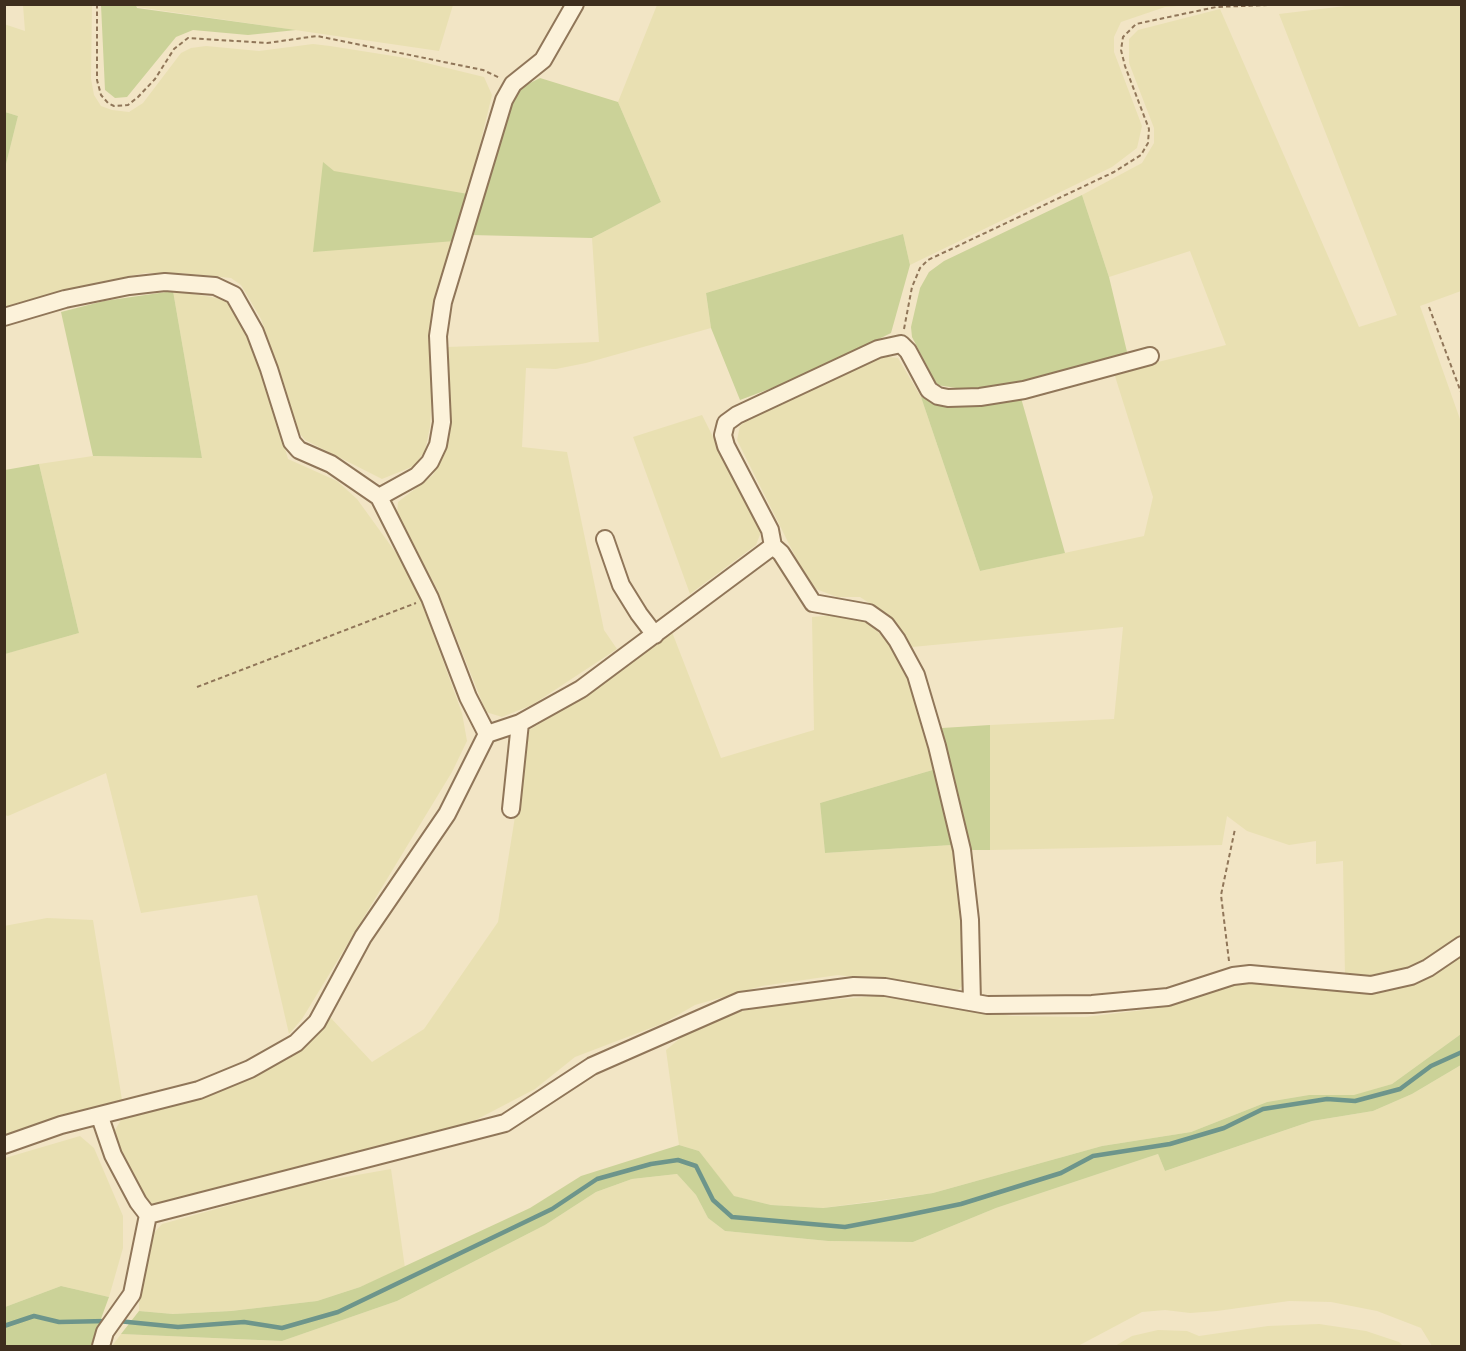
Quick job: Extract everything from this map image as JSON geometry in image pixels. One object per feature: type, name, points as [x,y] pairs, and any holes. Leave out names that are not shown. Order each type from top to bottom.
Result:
[{"type":"street","points":[[380,497],[417,476],[430,462],[438,446],[442,422],[438,336],[443,302],[504,100],[513,84],[543,60],[575,4]]},
{"type":"street","points":[[4,317],[65,299],[129,286],[165,282],[225,288],[242,304],[255,332],[292,442],[299,450],[331,464],[380,497],[430,598],[468,697],[487,734]]},
{"type":"street","points":[[972,1002],[973,976],[965,866],[937,746],[908,656],[886,625],[869,613],[813,603],[773,546],[770,530],[726,446],[723,435],[726,423],[737,415],[878,349],[901,344],[908,351],[929,390],[938,396],[948,398],[980,397],[1024,390],[1150,356]]},
{"type":"street","points":[[605,539],[611,563],[625,592],[655,635]]},
{"type":"street","points":[[4,1145],[61,1125],[100,1117],[199,1090],[227,1079],[296,1043],[317,1022],[363,937],[447,814],[487,734],[520,723],[581,689],[773,546]]},
{"type":"street","points":[[511,809],[520,723]]},
{"type":"street","points":[[148,1215],[505,1123],[592,1066],[740,1001],[854,986],[885,987],[1006,1006],[1147,1000],[1168,997],[1233,976],[1267,974],[1371,985],[1411,976],[1461,945]]},
{"type":"street","points":[[100,1117],[113,1155],[138,1202],[148,1215],[132,1293],[105,1332],[101,1347]]},
{"type":"path","points":[[97,4],[97,80],[100,95],[108,104],[114,106],[128,105],[138,97],[155,79],[174,49],[188,38],[267,43],[316,36],[483,70],[513,84]]},
{"type":"path","points":[[901,344],[912,287],[920,268],[928,260],[1114,172],[1141,155],[1148,142],[1149,129],[1121,50],[1123,37],[1136,24],[1216,7],[1295,4]]},
{"type":"path","points":[[1429,308],[1461,395]]},
{"type":"path","points":[[197,687],[430,598]]},
{"type":"path","points":[[1233,976],[1227,953],[1221,895],[1235,829]]},
{"type":"shaded area","points":[[1362,4],[1461,5],[1461,291],[1420,306],[1461,422],[1461,934],[1442,952],[1409,968],[1372,978],[1345,976],[1343,861],[1316,864],[1316,841],[1289,845],[1247,831],[1227,816],[1222,845],[990,850],[990,725],[1114,719],[1123,627],[912,647],[889,616],[860,597],[837,597],[816,589],[797,560],[737,440],[740,426],[750,416],[881,356],[898,358],[921,397],[980,571],[1144,536],[1153,497],[1114,373],[1226,345],[1190,251],[1109,277],[1082,195],[1142,163],[1154,143],[1154,128],[1129,63],[1129,39],[1138,30],[1220,9],[1359,327],[1397,315],[1279,14]]},
{"type":"shaded area","points":[[23,5],[92,5],[91,79],[94,95],[101,106],[112,110],[129,112],[143,103],[181,53],[191,48],[206,46],[259,51],[313,44],[406,58],[484,77],[492,95],[468,194],[433,312],[429,336],[432,394],[430,427],[425,451],[414,466],[382,479],[305,440],[296,429],[261,319],[241,285],[231,278],[181,273],[145,273],[100,282],[5,309],[5,168],[18,116],[5,112],[4,24],[25,31]]},
{"type":"shaded area","points":[[136,5],[453,5],[439,51],[137,7]]},
{"type":"shaded area","points":[[657,5],[1191,5],[1165,7],[1121,22],[1114,37],[1114,52],[1142,126],[1137,148],[1112,167],[910,265],[903,234],[706,293],[711,328],[586,363],[556,369],[526,368],[522,447],[567,452],[604,630],[617,649],[532,705],[502,717],[486,712],[437,589],[397,514],[398,502],[433,475],[445,449],[450,403],[446,347],[599,342],[592,238],[661,202],[618,102]]},
{"type":"shaded area","points":[[173,291],[224,299],[235,308],[262,366],[288,459],[337,481],[357,499],[399,557],[417,591],[434,636],[462,713],[467,741],[452,772],[302,1019],[289,1034],[257,895],[141,913],[106,773],[8,816],[5,815],[4,654],[79,633],[39,464],[93,456],[202,458]]},
{"type":"shaded area","points":[[702,415],[761,532],[756,545],[690,594],[633,437]]},
{"type":"shaded area","points":[[845,614],[864,621],[891,647],[908,678],[936,769],[820,803],[825,853],[952,845],[961,907],[966,982],[958,990],[838,975],[762,986],[695,1005],[664,1023],[575,1057],[535,1089],[470,1123],[157,1205],[148,1202],[112,1135],[121,1120],[215,1092],[294,1055],[317,1036],[329,1016],[372,1062],[424,1029],[498,922],[529,730],[569,706],[672,632],[721,758],[814,730],[812,617]]},
{"type":"shaded area","points":[[47,918],[93,920],[122,1100],[4,1139],[4,926]]},
{"type":"shaded area","points":[[1461,952],[1461,1034],[1392,1084],[1354,1096],[1309,1095],[1267,1102],[1191,1132],[1102,1146],[933,1193],[823,1208],[771,1205],[733,1196],[699,1151],[679,1145],[666,1050],[689,1031],[724,1016],[768,1005],[877,996],[1012,1016],[1085,1017],[1152,1009],[1238,982],[1265,981],[1382,992],[1435,974]]},
{"type":"shaded area","points":[[1461,1065],[1461,1346],[1432,1346],[1421,1328],[1377,1311],[1331,1302],[1289,1301],[1217,1311],[1142,1312],[1078,1346],[112,1346],[121,1334],[282,1341],[397,1301],[545,1225],[596,1192],[632,1179],[677,1174],[696,1195],[708,1218],[725,1231],[828,1241],[913,1242],[996,1208],[1158,1154],[1165,1171],[1312,1121],[1373,1111],[1412,1094]]},
{"type":"shaded area","points":[[80,1136],[94,1148],[123,1216],[123,1248],[109,1297],[61,1286],[5,1307],[5,1158]]},
{"type":"shaded area","points":[[391,1169],[405,1268],[360,1287],[317,1301],[231,1311],[173,1314],[139,1311],[151,1236],[162,1224],[306,1184]]},
{"type":"shaded area","points":[[1319,1324],[1366,1331],[1399,1342],[1403,1346],[1115,1346],[1132,1336],[1158,1330],[1187,1331],[1199,1336],[1268,1326]]},
{"type":"green space","points":[[101,5],[136,5],[137,8],[296,30],[248,35],[193,30],[176,37],[127,97],[115,98],[105,90]]},
{"type":"green space","points":[[540,78],[618,102],[661,202],[592,238],[471,235],[514,96],[522,87]]},
{"type":"green space","points":[[4,112],[18,116],[5,168]]},
{"type":"green space","points":[[323,162],[334,171],[468,194],[455,241],[313,252]]},
{"type":"green space","points":[[1082,195],[1109,277],[1128,356],[1023,382],[969,390],[937,385],[912,337],[911,327],[920,288],[929,272],[944,261]]},
{"type":"green space","points":[[903,234],[910,265],[891,333],[804,376],[740,400],[711,328],[706,293]]},
{"type":"green space","points":[[173,291],[202,458],[93,456],[61,312],[104,301]]},
{"type":"green space","points":[[921,397],[936,402],[1021,398],[1065,553],[980,571]]},
{"type":"green space","points":[[39,464],[79,633],[5,654],[5,470]]},
{"type":"green space","points":[[990,725],[990,850],[970,850],[942,728]]},
{"type":"green space","points":[[936,769],[952,845],[825,853],[820,803]]},
{"type":"green space","points":[[1461,1034],[1461,1065],[1412,1094],[1373,1111],[1312,1121],[1165,1171],[1158,1154],[996,1208],[913,1242],[828,1241],[725,1231],[708,1218],[696,1195],[677,1174],[632,1179],[596,1192],[545,1225],[397,1301],[282,1341],[121,1334],[139,1311],[173,1314],[231,1311],[317,1301],[360,1287],[530,1208],[581,1176],[679,1145],[699,1151],[734,1196],[771,1205],[823,1208],[873,1202],[933,1193],[1102,1146],[1191,1132],[1267,1102],[1309,1095],[1354,1095],[1392,1084]]},
{"type":"green space","points":[[61,1286],[109,1297],[91,1346],[5,1346],[5,1307]]},
{"type":"waterway","points":[[118,1321],[178,1327],[244,1322],[282,1328],[338,1312],[552,1209],[597,1179],[651,1164],[678,1160],[696,1166],[713,1200],[732,1217],[845,1227],[898,1217],[961,1204],[1061,1173],[1093,1156],[1170,1144],[1224,1128],[1263,1109],[1327,1099],[1355,1101],[1400,1089],[1431,1066],[1462,1052]]},
{"type":"waterway","points":[[4,1326],[34,1316],[59,1322],[107,1321]]}]
